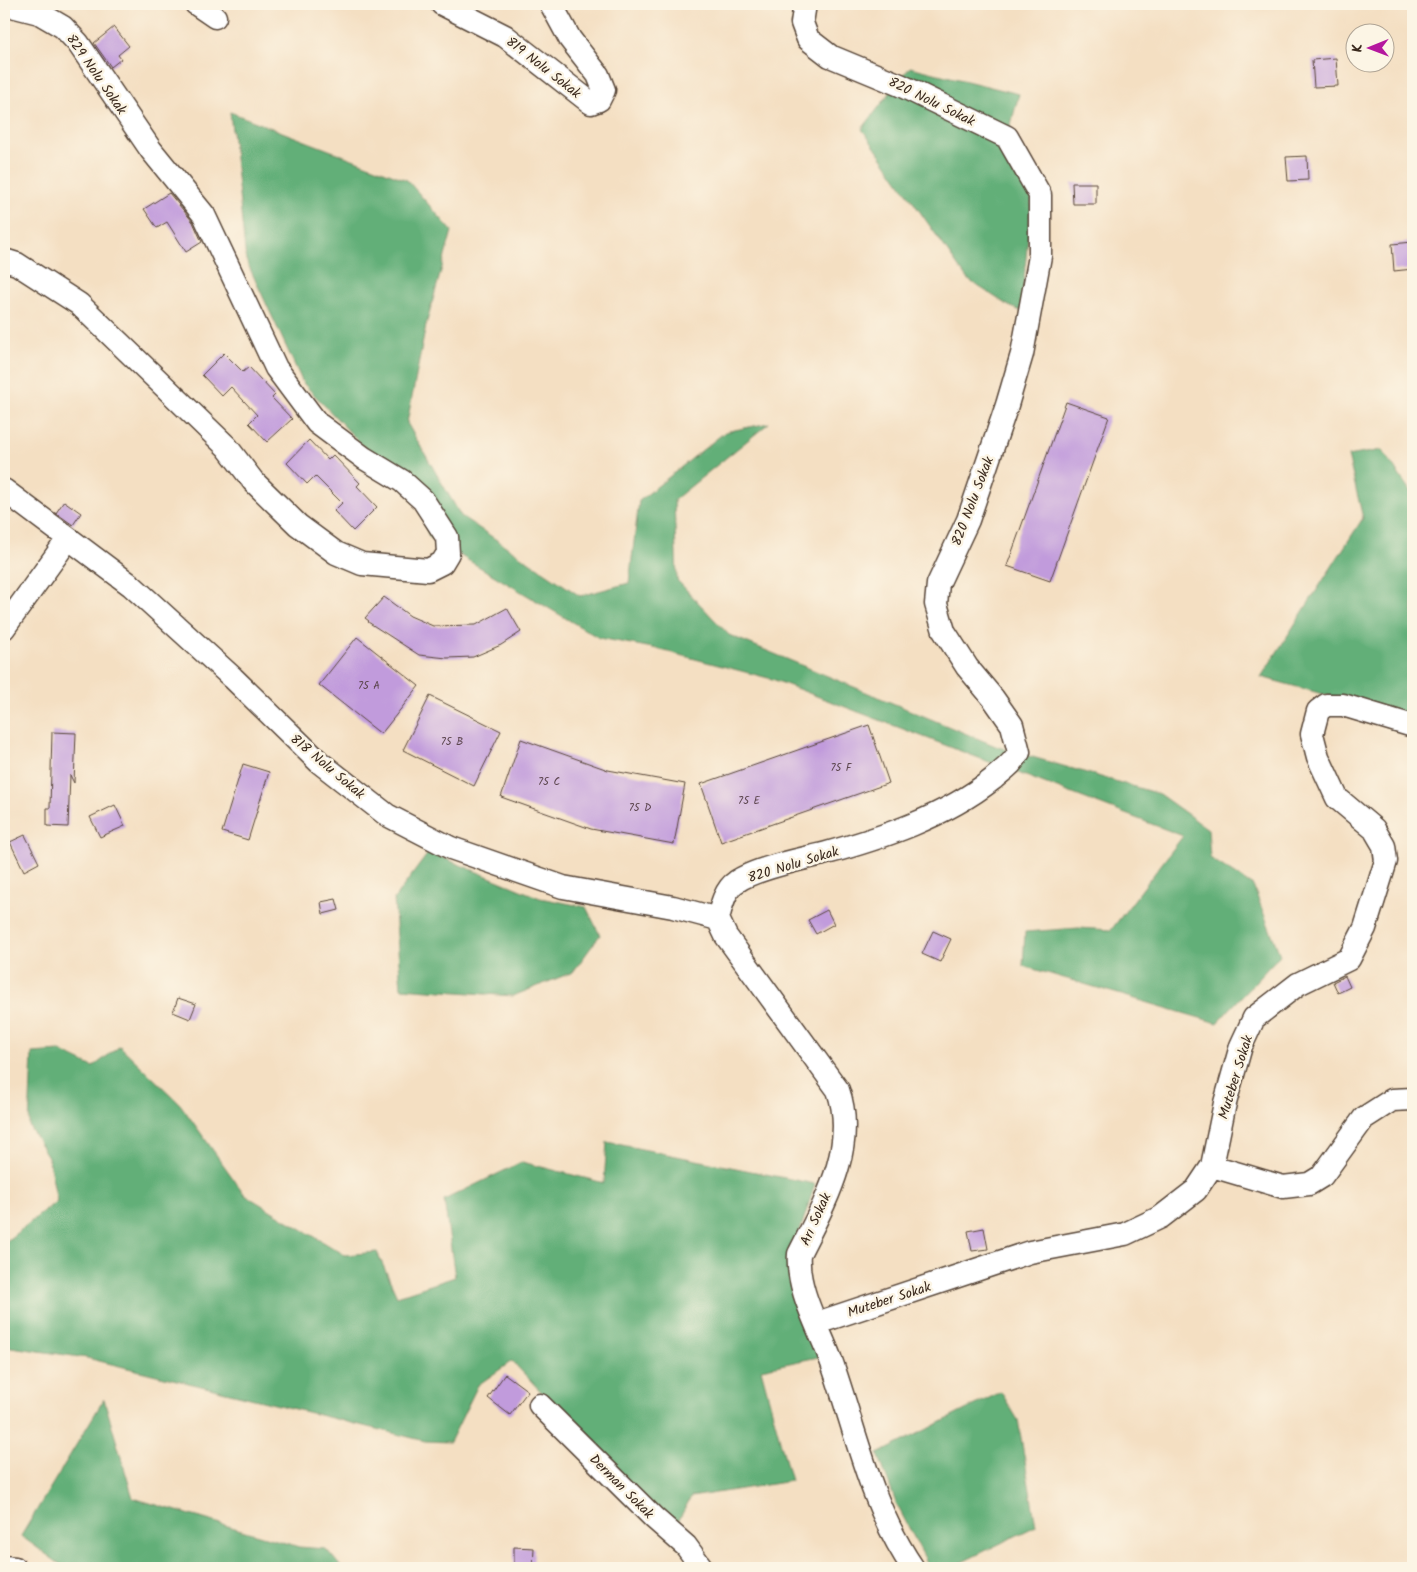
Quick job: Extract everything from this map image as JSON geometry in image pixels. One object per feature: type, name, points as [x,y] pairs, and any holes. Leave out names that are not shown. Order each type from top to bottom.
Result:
[{"type":"street","name":"829 Nolu Sokak","points":[[4,4],[39,13],[64,27],[78,43],[151,150],[204,215],[276,368],[317,423],[364,458],[402,481],[423,500],[447,537],[448,553],[442,563],[428,570],[362,564],[336,553],[298,525],[253,481],[227,447],[79,304],[17,264],[4,260]]},
{"type":"street","points":[[196,4],[215,17]]},
{"type":"street","name":"819 Nolu Sokak","points":[[442,4],[505,36],[592,103],[599,100],[604,90],[598,75],[570,39],[551,4]]},
{"type":"street","name":"820 Nolu Sokak","points":[[718,919],[721,905],[736,882],[773,867],[848,847],[922,820],[957,804],[982,788],[1014,762],[1019,752],[1012,725],[994,698],[967,667],[944,631],[936,604],[938,584],[968,520],[1007,405],[1022,354],[1040,256],[1040,195],[1007,137],[900,85],[830,56],[808,39],[802,23],[805,4]]},
{"type":"street","name":"818 Nolu Sokak","points":[[4,490],[132,586],[233,678],[319,762],[387,815],[451,848],[563,887],[673,907],[718,919]]},
{"type":"street","points":[[4,628],[68,539]]},
{"type":"street","name":"Muteber Sokak","points":[[817,1323],[1030,1252],[1125,1234],[1161,1217],[1196,1190],[1212,1166],[1225,1104],[1241,1046],[1254,1018],[1298,984],[1350,959],[1366,928],[1386,861],[1384,846],[1374,829],[1337,798],[1318,757],[1312,734],[1318,711],[1326,705],[1344,705],[1413,726]]},
{"type":"street","name":"Arı Sokak","points":[[718,919],[726,936],[838,1090],[845,1108],[846,1132],[842,1157],[799,1254],[798,1269],[805,1297],[817,1323],[852,1420],[873,1494],[899,1548],[913,1568]]},
{"type":"street","points":[[1212,1166],[1283,1187],[1309,1184],[1322,1176],[1364,1118],[1392,1100],[1413,1099]]},
{"type":"street","name":"Derman Sokak","points":[[540,1405],[654,1518],[686,1546],[702,1568]]},
{"type":"street","points":[[4,1567],[15,1568]]},
{"type":"green space","points":[[910,67],[1019,94],[1005,147],[1032,195],[1021,311],[1009,306],[967,279],[862,129]]},
{"type":"green space","points":[[230,112],[407,180],[452,231],[426,325],[407,423],[461,516],[580,596],[629,583],[639,501],[725,432],[769,423],[674,500],[677,580],[729,635],[998,747],[1159,794],[1208,829],[1210,858],[1253,886],[1280,955],[1217,1023],[1023,966],[1025,932],[1079,928],[1111,930],[1183,836],[772,679],[653,648],[599,638],[429,537],[417,503],[303,383],[246,260]]},
{"type":"green space","points":[[1382,450],[1413,495],[1413,719],[1261,677],[1363,518],[1348,456]]},
{"type":"green space","points":[[429,852],[540,898],[586,907],[600,935],[573,972],[513,996],[401,988],[394,899]]},
{"type":"green space","points":[[120,1046],[180,1104],[245,1195],[345,1255],[377,1252],[397,1296],[455,1277],[444,1200],[522,1162],[604,1183],[607,1142],[815,1184],[792,1256],[823,1356],[761,1369],[791,1481],[691,1497],[675,1527],[620,1475],[512,1361],[478,1385],[450,1442],[425,1441],[87,1358],[4,1346],[4,1243],[57,1201],[48,1157],[29,1126],[32,1053],[60,1051],[93,1067]]},
{"type":"green space","points":[[1001,1392],[1018,1420],[1036,1526],[950,1568],[930,1568],[896,1503],[878,1454]]},
{"type":"green space","points":[[104,1399],[133,1498],[299,1547],[326,1549],[342,1568],[71,1568],[61,1565],[21,1536]]},
{"type":"building","points":[[114,27],[129,46],[118,55],[121,59],[111,67],[94,43]]},
{"type":"building","points":[[1336,58],[1338,86],[1314,87],[1312,60]]},
{"type":"building","points":[[1307,156],[1308,180],[1288,181],[1286,157]]},
{"type":"building","points":[[1072,183],[1096,183],[1096,204],[1073,204]]},
{"type":"building","points":[[169,193],[193,222],[202,242],[186,252],[167,222],[157,228],[144,209]]},
{"type":"building","points":[[1413,242],[1413,269],[1394,271],[1392,244]]},
{"type":"building","points":[[224,353],[243,372],[249,367],[275,395],[272,398],[292,419],[267,442],[249,423],[257,415],[231,387],[222,396],[202,375]]},
{"type":"building","points":[[1066,402],[1109,417],[1050,581],[1007,566]]},
{"type":"building","points":[[309,440],[328,460],[333,455],[360,483],[357,486],[377,507],[353,531],[334,511],[342,503],[315,476],[307,484],[287,463]]},
{"type":"building","points":[[64,501],[81,513],[73,525],[56,513]]},
{"type":"building","points":[[384,597],[410,616],[433,626],[476,625],[507,608],[521,632],[501,645],[473,657],[447,658],[419,655],[368,622],[365,618]]},
{"type":"building","points":[[357,637],[419,686],[381,734],[319,685]]},
{"type":"building","points":[[430,696],[501,731],[474,786],[403,750]]},
{"type":"building","points":[[869,725],[889,783],[721,842],[701,784]]},
{"type":"building","points":[[52,732],[76,733],[74,783],[70,775],[68,827],[47,826],[47,808],[50,808]]},
{"type":"building","points":[[521,739],[608,770],[685,784],[674,844],[591,829],[501,797]]},
{"type":"building","points":[[243,764],[269,772],[248,840],[222,832]]},
{"type":"building","points":[[115,805],[125,826],[100,837],[90,817]]},
{"type":"building","points":[[25,835],[39,863],[24,871],[10,842]]},
{"type":"building","points":[[336,899],[339,910],[323,914],[321,902]]},
{"type":"building","points":[[827,910],[834,924],[816,934],[808,920]]},
{"type":"building","points":[[933,931],[951,939],[940,962],[922,954]]},
{"type":"building","points":[[1345,976],[1350,987],[1338,993],[1333,982]]},
{"type":"building","points":[[178,998],[196,1004],[190,1019],[173,1012]]},
{"type":"building","points":[[984,1228],[988,1249],[972,1251],[968,1231]]},
{"type":"building","points":[[505,1374],[528,1391],[510,1415],[488,1398]]},
{"type":"building","points":[[514,1547],[534,1548],[533,1568],[514,1568]]}]
